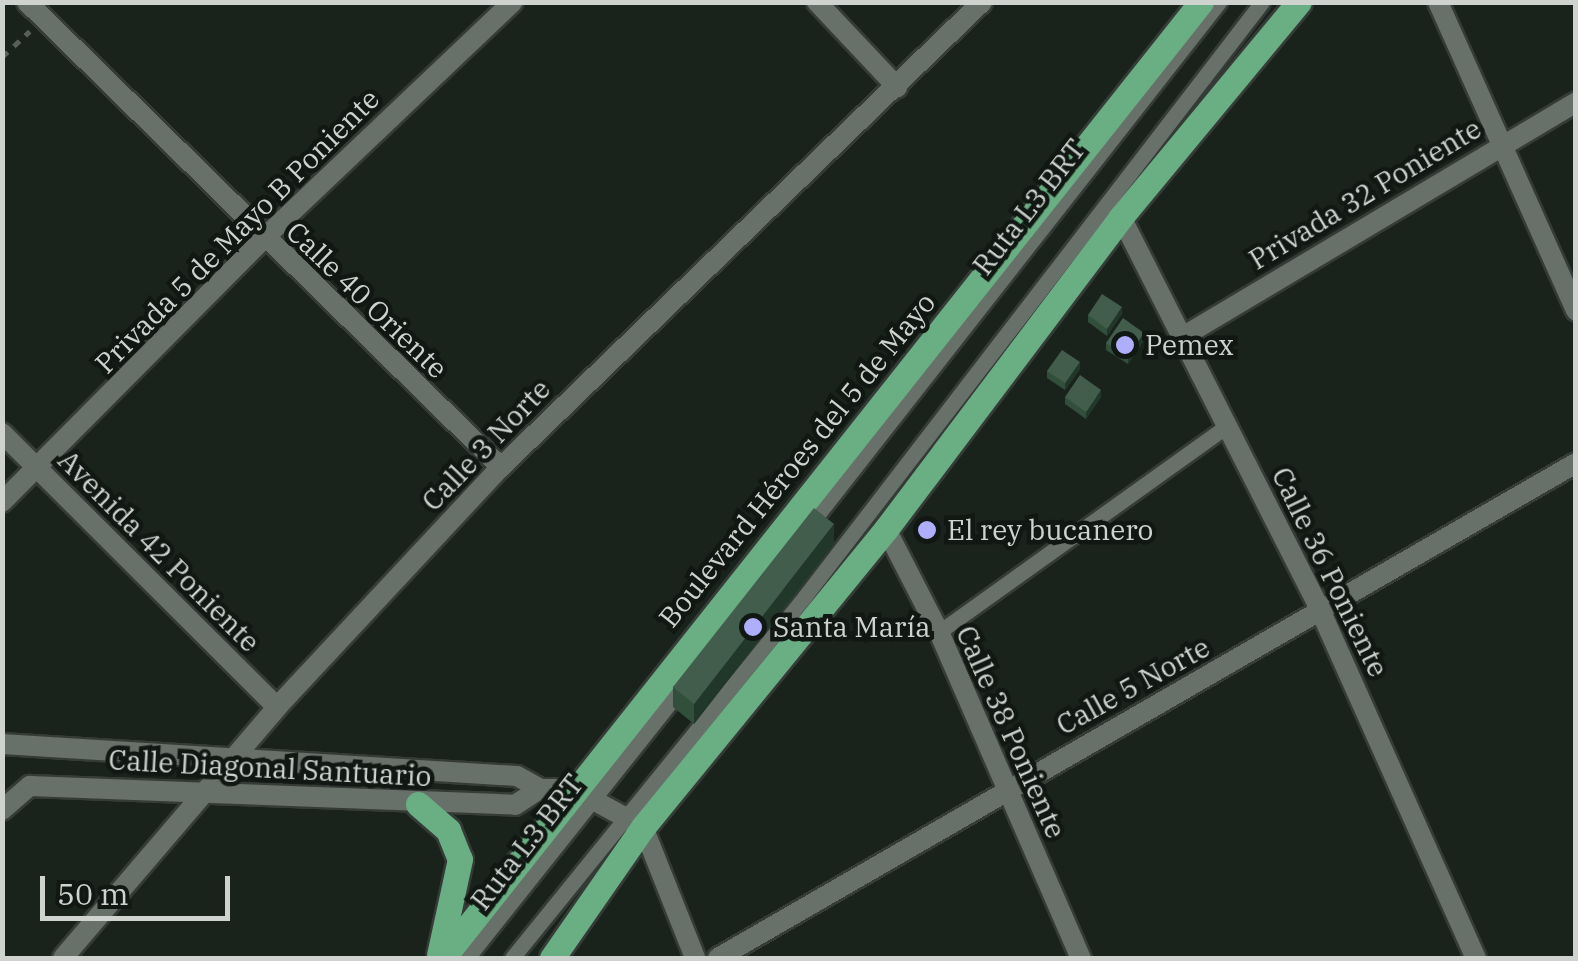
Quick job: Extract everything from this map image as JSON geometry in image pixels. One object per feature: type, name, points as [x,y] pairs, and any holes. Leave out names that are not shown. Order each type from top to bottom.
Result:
[{"type":"main road","name":"Boulevard Héroes del 5 de Mayo","points":[[441,958],[584,793],[1202,2]]},
{"type":"main road","points":[[552,958],[637,822],[886,529],[1121,217],[1299,2]]},
{"type":"main road","points":[[418,804],[448,830],[460,860],[441,958]]},
{"type":"street","name":"Calle 40 Oriente","points":[[27,2],[500,467]]},
{"type":"street","points":[[43,19],[59,2]]},
{"type":"street","name":"Privada 5 de Mayo B Poniente","points":[[2,502],[264,239],[513,2]]},
{"type":"street","points":[[817,2],[897,86]]},
{"type":"street","name":"Calle 3 Norte","points":[[63,958],[277,708],[500,467],[982,2]]},
{"type":"street","points":[[1438,2],[1576,310]]},
{"type":"street","name":"Privada 32 Poniente","points":[[1184,336],[1576,102]]},
{"type":"street","name":"Calle 36 Poniente","points":[[1121,217],[1322,612],[1476,958]]},
{"type":"street","name":"Avenida 42 Poniente","points":[[2,433],[277,708]]},
{"type":"street","name":"Calle 5 Norte","points":[[718,958],[1576,463]]},
{"type":"street","name":"Calle 38 Poniente","points":[[886,529],[938,632],[1082,958]]},
{"type":"street","name":"Calle Diagonal Santuario","points":[[2,744],[517,776],[540,789],[584,793]]},
{"type":"street","name":"Calle Diagonal Santuario","points":[[2,810],[30,786],[515,805],[540,789]]},
{"type":"street","points":[[584,793],[637,822],[695,958]]},
{"type":"lane","name":"Ruta L3 BRT","points":[[467,958],[584,793],[1219,2]]},
{"type":"lane","points":[[512,958],[637,822],[1262,2]]},
{"type":"lane","points":[[938,632],[1228,426]]},
{"type":"path","points":[[2,57],[43,19]]},
{"type":"building","name":"Pemex","points":[[1102,294],[1122,307],[1107,329],[1088,315]]},
{"type":"building","name":"Pemex","points":[[1123,318],[1144,333],[1128,357],[1106,343]]},
{"type":"building","name":"Pemex","points":[[1062,350],[1080,362],[1065,383],[1047,371]]},
{"type":"building","name":"Pemex","points":[[1080,375],[1101,390],[1086,412],[1065,397]]},
{"type":"building","points":[[814,508],[834,524],[694,704],[673,687]]},
{"type":"place","name":"Pemex","points":[[1125,345]]},
{"type":"place","name":"El rey bucanero","points":[[927,530]]},
{"type":"place","name":"Santa María","points":[[753,627]]}]
